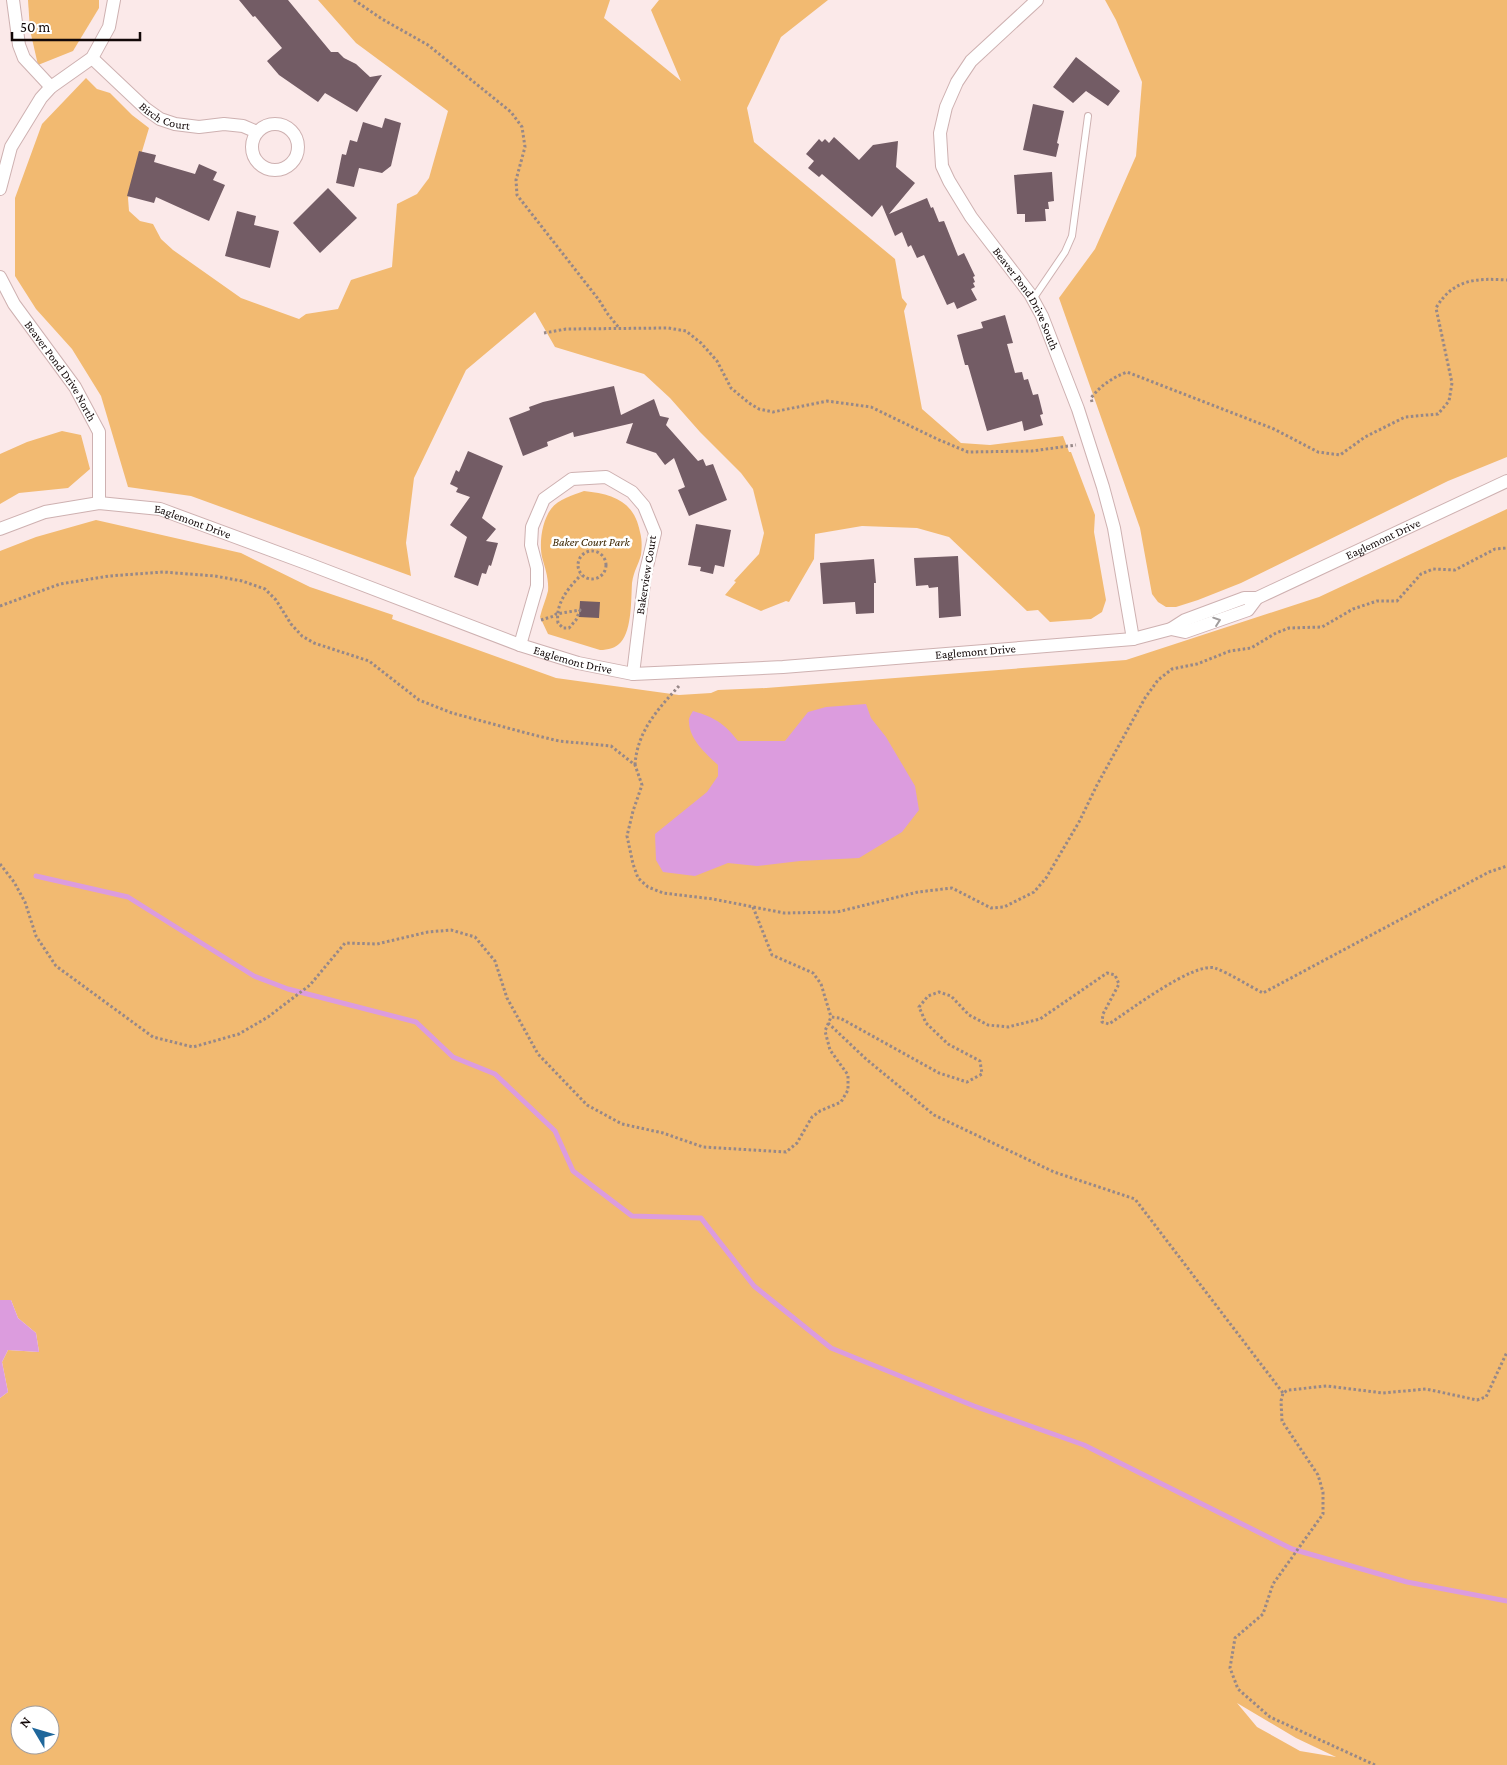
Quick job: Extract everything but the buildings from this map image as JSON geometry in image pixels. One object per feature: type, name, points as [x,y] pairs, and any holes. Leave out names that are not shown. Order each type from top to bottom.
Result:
[{"type":"street","points":[[13,0],[19,45],[24,58],[51,87]]},
{"type":"street","points":[[0,189],[11,147],[41,98],[51,87],[92,58],[109,27],[114,0]]},
{"type":"street","name":"Beaver Pond Drive South","points":[[1036,0],[971,61],[957,82],[946,107],[940,133],[942,166],[971,217],[1033,299],[1042,316],[1078,409],[1103,488],[1114,528],[1133,639]]},
{"type":"street","name":"Birch Court","points":[[92,58],[146,109],[160,119],[175,124],[199,127],[224,124],[243,126],[257,132]]},
{"type":"street","name":"Beaver Pond Drive North","points":[[0,277],[14,304],[75,386],[99,432],[99,503]]},
{"type":"street","name":"Bakerview Court","points":[[520,645],[537,586],[537,568],[531,545],[532,526],[544,498],[572,479],[606,477],[632,492],[644,506],[655,533],[645,575],[633,674]]},
{"type":"street","name":"Eaglemont Drive","points":[[0,529],[45,512],[99,503],[160,509],[520,645],[578,663],[633,674],[783,667],[1133,639],[1171,629],[1185,632],[1248,610],[1257,598],[1499,483],[1507,481]]},
{"type":"lane","points":[[1033,299],[1065,252],[1072,236],[1088,116]]},
{"type":"path","points":[[354,0],[382,19],[428,45],[511,112],[522,127],[525,147],[516,180],[517,195],[600,300],[619,329]]},
{"type":"path","points":[[1092,404],[1092,398],[1098,388],[1113,378],[1127,372],[1274,429],[1318,452],[1340,456],[1365,437],[1405,417],[1438,414],[1449,401],[1452,383],[1436,308],[1443,297],[1460,283],[1485,278],[1507,280]]},
{"type":"path","points":[[544,333],[566,329],[668,328],[686,331],[701,343],[717,362],[731,388],[759,409],[773,412],[827,401],[872,407],[968,452],[1032,451],[1076,445]]},
{"type":"path","points":[[679,686],[653,714],[640,738],[636,752],[635,765],[642,785],[627,836],[638,878],[648,886],[663,893],[714,899],[784,913],[837,912],[918,892],[952,888],[990,908],[1004,907],[1034,892],[1046,878],[1079,822],[1145,698],[1158,680],[1172,670],[1198,664],[1230,652],[1251,648],[1276,633],[1289,628],[1322,627],[1352,609],[1377,601],[1397,601],[1421,574],[1433,569],[1454,570],[1495,549],[1507,548]]},
{"type":"path","points":[[594,551],[603,556],[607,566],[602,576],[591,580],[581,575],[578,564],[583,554],[594,551]]},
{"type":"path","points":[[0,606],[60,584],[109,576],[163,572],[215,576],[242,581],[265,588],[302,636],[314,643],[369,661],[420,700],[452,713],[559,741],[611,746],[635,765]]},
{"type":"path","points":[[541,620],[556,614],[571,610],[580,610],[576,620],[569,628],[563,628],[558,623],[556,614],[564,594],[581,575]]},
{"type":"path","points":[[0,864],[14,882],[24,902],[36,936],[56,966],[153,1036],[193,1047],[239,1034],[268,1017],[310,985],[345,943],[377,944],[428,932],[451,930],[475,937],[494,961],[507,998],[538,1054],[587,1105],[622,1124],[663,1133],[703,1147],[786,1152],[796,1143],[812,1117],[820,1111],[841,1102],[848,1090],[848,1075],[830,1050],[824,1031],[831,1017],[822,984],[813,973],[772,955],[753,907]]},
{"type":"path","points":[[831,1017],[840,1018],[939,1073],[967,1082],[982,1074],[980,1061],[948,1044],[926,1023],[919,1007],[928,996],[939,992],[950,996],[969,1015],[988,1025],[1008,1027],[1040,1019],[1107,973],[1115,975],[1119,984],[1103,1014],[1102,1022],[1109,1024],[1170,984],[1197,969],[1213,968],[1264,993],[1489,872],[1507,866]]},
{"type":"path","points":[[828,1023],[866,1059],[934,1115],[1054,1172],[1135,1199],[1283,1393]]},
{"type":"path","points":[[1375,1765],[1270,1717],[1238,1689],[1230,1668],[1234,1638],[1263,1614],[1273,1584],[1323,1514],[1323,1492],[1318,1475],[1282,1421],[1281,1401],[1283,1393],[1288,1390],[1327,1386],[1383,1393],[1426,1389],[1477,1400],[1486,1397],[1507,1352]]},
{"type":"green space","points":[[28,0],[99,0],[99,8],[73,51],[38,65],[30,30]]},
{"type":"green space","points":[[318,0],[610,0],[604,18],[681,81],[651,10],[659,0],[828,0],[781,37],[747,108],[754,142],[895,259],[902,298],[907,304],[904,311],[922,409],[961,443],[990,445],[1063,436],[1095,515],[1094,532],[1106,600],[1102,612],[1091,619],[1050,622],[1038,610],[1027,611],[949,537],[917,528],[862,526],[815,534],[814,559],[789,602],[786,601],[761,611],[725,595],[736,582],[734,581],[759,554],[764,533],[753,489],[741,473],[700,432],[670,398],[644,374],[555,347],[535,312],[466,370],[414,478],[406,543],[411,576],[191,496],[128,487],[101,396],[72,349],[36,309],[15,276],[15,198],[42,124],[86,78],[97,89],[110,93],[132,115],[149,128],[128,198],[129,211],[140,221],[153,224],[161,239],[173,250],[241,298],[299,319],[306,314],[338,309],[351,280],[392,267],[397,204],[417,194],[429,178],[448,111],[356,43]]},
{"type":"green space","points":[[1105,0],[1507,0],[1507,457],[1448,481],[1241,583],[1176,607],[1166,607],[1158,602],[1152,594],[1140,528],[1059,298],[1095,249],[1136,156],[1142,82],[1116,20]]},
{"type":"green space","points":[[62,431],[81,435],[90,469],[68,488],[19,493],[0,504],[0,454],[27,442]]},
{"type":"green space","name":"Baker Court Park","points":[[584,491],[604,494],[621,501],[633,513],[641,537],[641,555],[632,583],[627,630],[619,644],[606,650],[600,650],[548,634],[540,617],[548,591],[541,545],[545,520],[551,509],[558,503]]},
{"type":"green space","points":[[1507,509],[1507,1765],[0,1765],[0,1398],[8,1392],[2,1362],[8,1350],[39,1352],[36,1333],[18,1318],[11,1300],[0,1300],[0,551],[36,537],[96,520],[241,553],[310,587],[393,615],[392,619],[556,678],[679,695],[711,693],[718,690],[766,688],[1126,660],[1319,597]],"holes":[[[1237,1703],[1296,1738],[1336,1757],[1300,1751],[1257,1727]]]},
{"type":"shaded area","points":[[866,704],[871,718],[886,737],[915,786],[919,810],[902,832],[859,858],[800,861],[757,866],[728,863],[695,876],[663,872],[656,860],[655,834],[707,792],[718,776],[718,765],[699,746],[692,734],[689,721],[693,711],[718,722],[738,741],[785,741],[808,712],[826,707]]},
{"type":"shaded area","points":[[0,1300],[11,1300],[18,1318],[36,1333],[39,1352],[8,1350],[2,1362],[8,1392],[0,1398]]},
{"type":"waterway","points":[[36,876],[128,897],[254,976],[288,989],[416,1022],[453,1057],[495,1074],[555,1131],[573,1171],[632,1216],[701,1218],[754,1286],[831,1348],[974,1406],[1084,1445],[1292,1549],[1407,1582],[1507,1601]]}]
